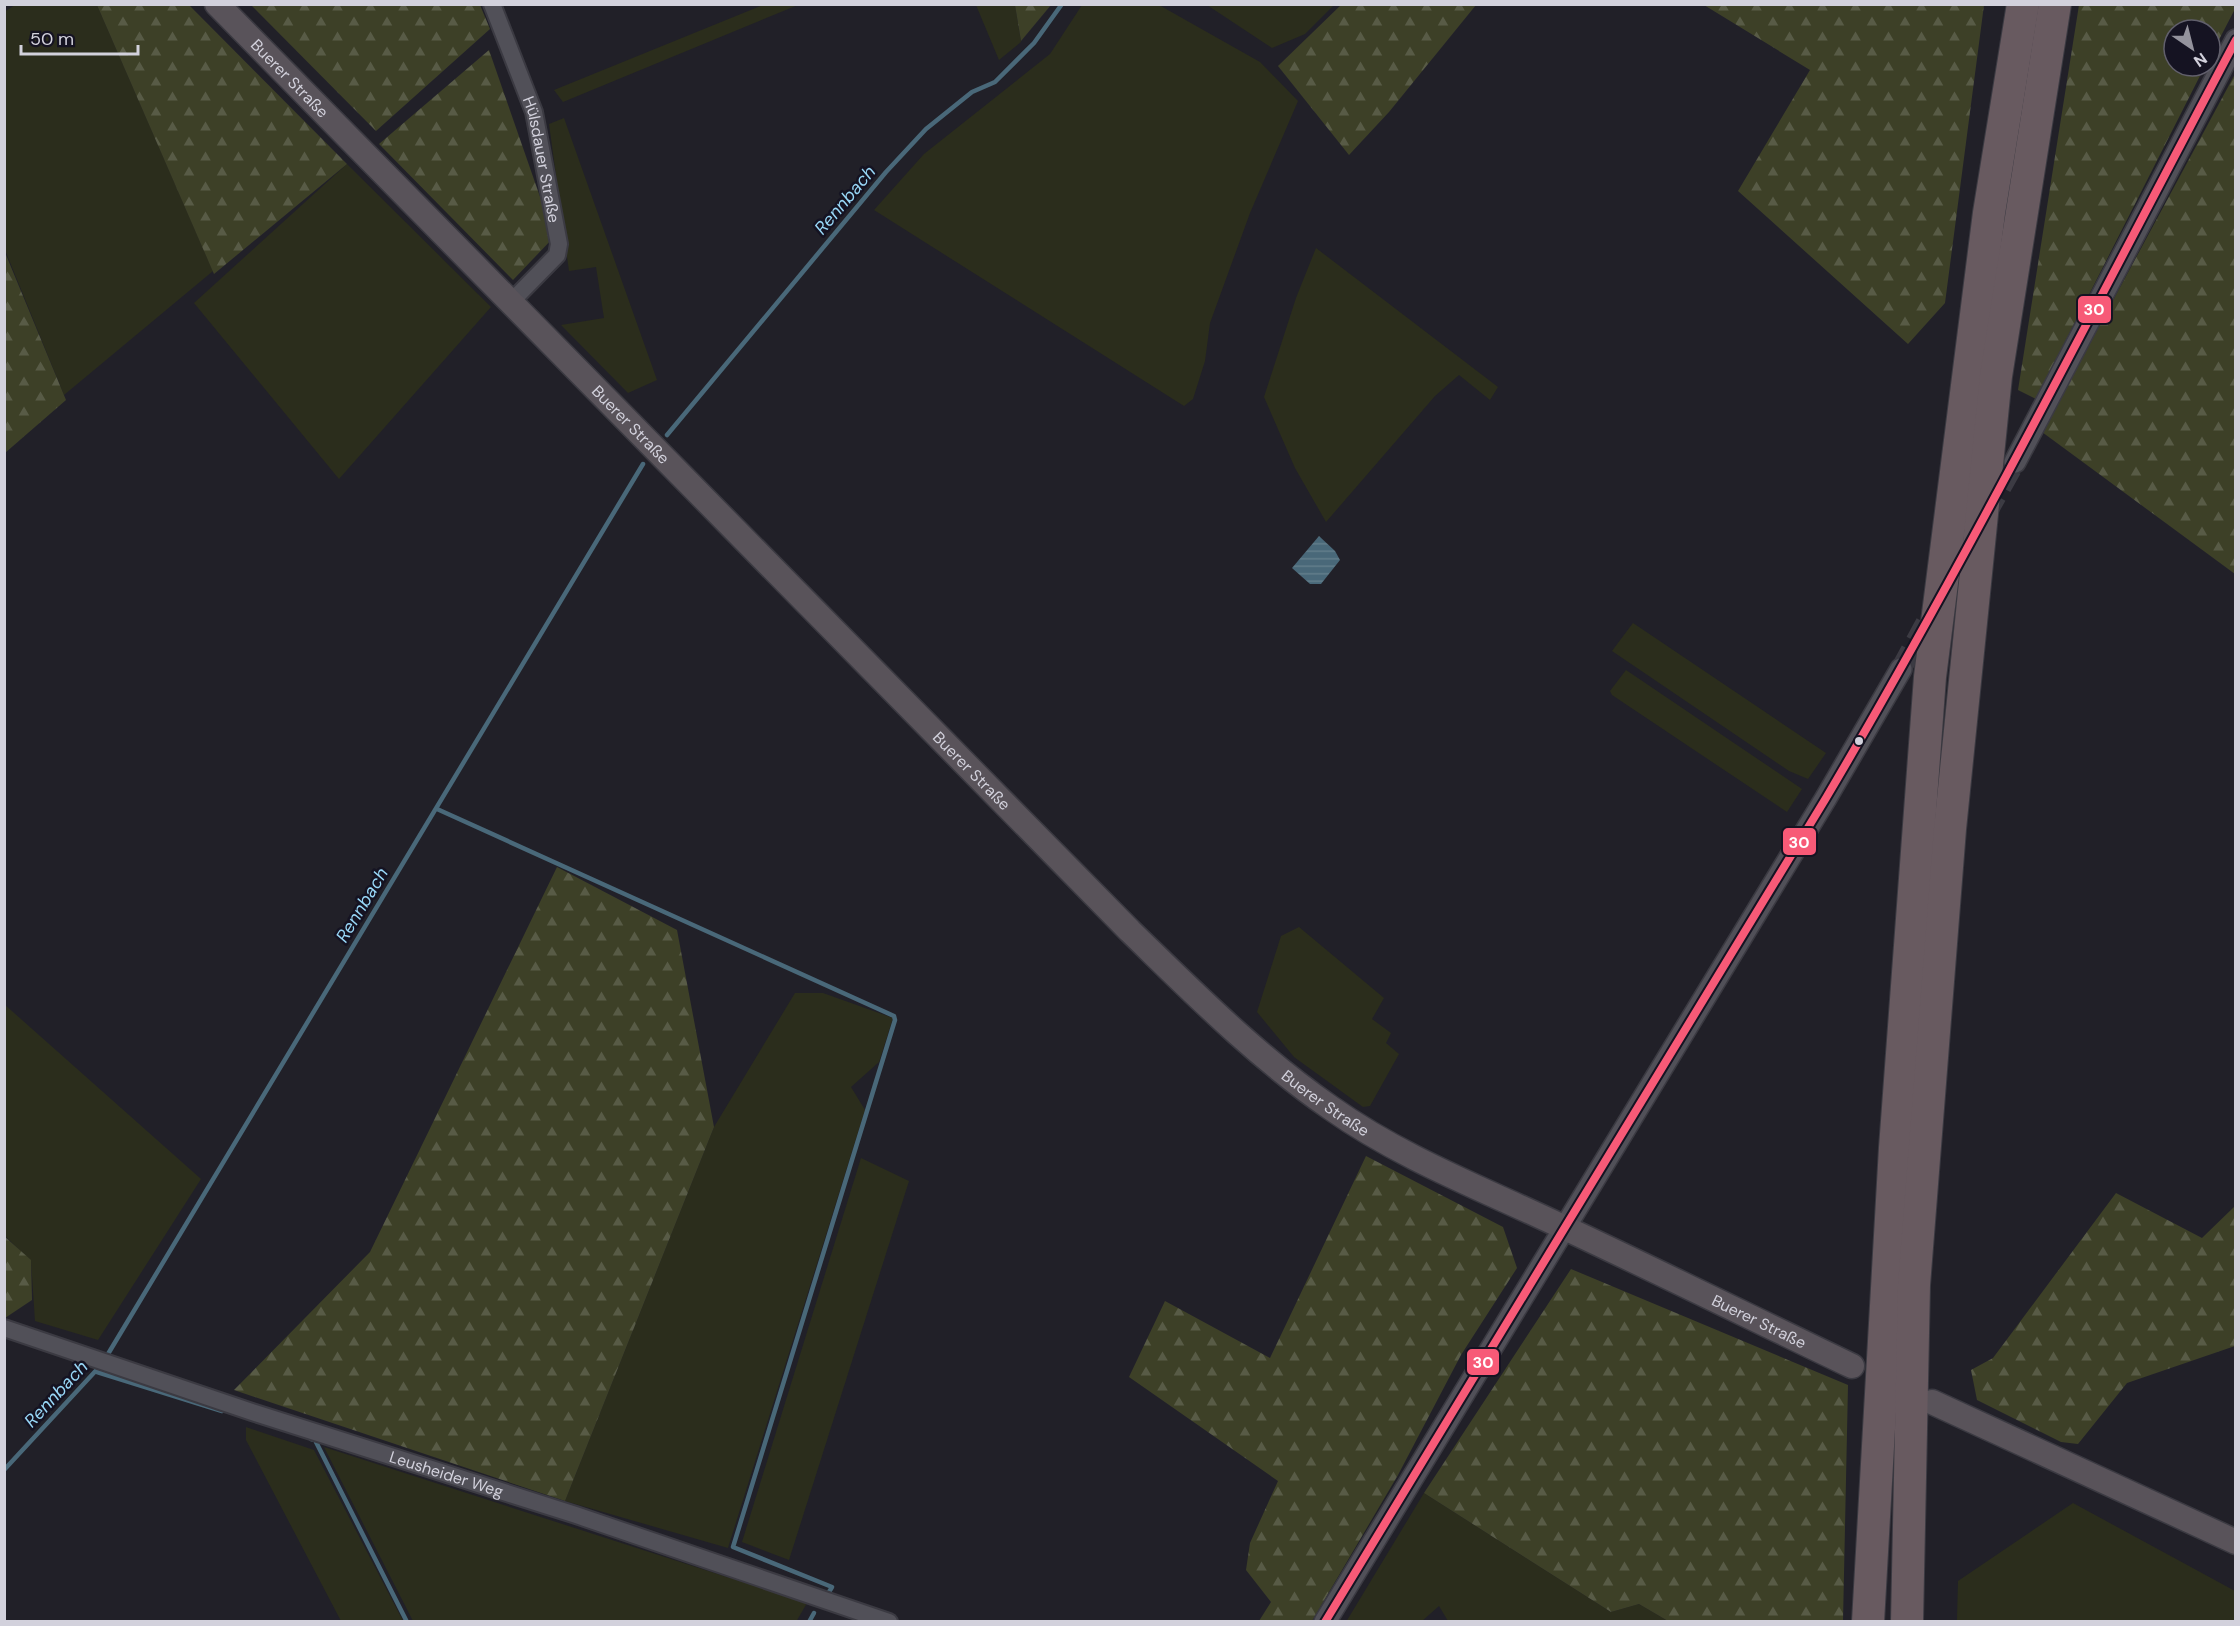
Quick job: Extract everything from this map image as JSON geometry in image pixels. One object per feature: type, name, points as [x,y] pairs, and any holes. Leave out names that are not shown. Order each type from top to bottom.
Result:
[{"type":"highway","points":[[1868,1622],[1895,1148],[1930,677],[1989,213],[2024,4]]},
{"type":"highway","points":[[1907,1622],[1914,1285],[1950,829],[1996,376],[2055,4]]},
{"type":"main road","name":"Buerer Straße","points":[[217,4],[1221,1020],[1331,1108],[1383,1142],[1852,1366]]},
{"type":"main road","points":[[1932,1402],[2235,1542]]},
{"type":"street","name":"Hülsdauer Straße","points":[[492,4],[534,112],[560,244],[557,255],[511,302]]},
{"type":"street","points":[[2015,462],[2235,40]]},
{"type":"street","points":[[1325,1622],[1901,669]]},
{"type":"street","name":"Leusheider Weg","points":[[4,1328],[252,1412],[576,1515],[889,1622]]},
{"type":"green space","points":[[1342,4],[1476,5],[1389,112],[1349,155],[1278,66]]},
{"type":"green space","points":[[2235,4],[2236,7],[2222,34],[2222,18],[2162,18],[2162,78],[2199,78],[2036,399],[2018,390],[2079,5]]},
{"type":"green space","points":[[15,5],[97,5],[213,271],[64,395],[5,250],[4,12]]},
{"type":"green space","points":[[97,5],[189,5],[347,164],[214,274]]},
{"type":"green space","points":[[251,5],[480,5],[490,29],[376,131]]},
{"type":"green space","points":[[763,5],[798,5],[563,102],[554,90]]},
{"type":"green space","points":[[976,5],[1015,5],[1021,42],[999,60]]},
{"type":"green space","points":[[1015,5],[1051,5],[1021,41]]},
{"type":"green space","points":[[1082,5],[1159,5],[1260,62],[1298,101],[1250,213],[1210,323],[1205,361],[1193,399],[1184,406],[874,210],[924,154],[1050,54]]},
{"type":"green space","points":[[1207,5],[1334,5],[1305,34],[1272,48]]},
{"type":"green space","points":[[1704,5],[1984,5],[1945,303],[1908,344],[1738,191],[1810,70]]},
{"type":"green space","points":[[489,50],[554,237],[513,280],[379,144]]},
{"type":"green space","points":[[2235,74],[2235,574],[2042,432]]},
{"type":"green space","points":[[564,118],[657,380],[628,393],[561,325],[604,318],[596,267],[569,271],[549,124]]},
{"type":"green space","points":[[347,164],[491,307],[339,479],[194,303]]},
{"type":"green space","points":[[1316,248],[1498,387],[1490,400],[1459,375],[1435,396],[1326,522],[1295,468],[1264,397],[1296,298]]},
{"type":"green space","points":[[4,250],[66,400],[5,453],[4,453]]},
{"type":"green space","points":[[1633,623],[1826,753],[1808,779],[1789,771],[1612,651]]},
{"type":"green space","points":[[1626,670],[1802,789],[1787,812],[1612,695],[1610,691]]},
{"type":"green space","points":[[557,867],[677,930],[714,1127],[565,1501],[234,1390],[370,1252]]},
{"type":"green space","points":[[1299,927],[1384,998],[1372,1019],[1391,1033],[1386,1043],[1399,1054],[1370,1106],[1363,1107],[1294,1057],[1257,1012],[1281,936]]},
{"type":"green space","points":[[795,993],[823,993],[893,1018],[879,1062],[851,1087],[865,1110],[728,1548],[565,1501],[714,1127]]},
{"type":"green space","points":[[4,1004],[201,1179],[98,1340],[35,1321],[31,1261],[5,1236]]},
{"type":"green space","points":[[1366,1156],[1503,1227],[1517,1268],[1461,1355],[1398,1475],[1312,1621],[1259,1621],[1271,1602],[1246,1570],[1250,1543],[1278,1481],[1129,1377],[1165,1301],[1270,1358]]},
{"type":"green space","points":[[861,1158],[909,1181],[789,1560],[742,1542]]},
{"type":"green space","points":[[2116,1193],[2202,1238],[2235,1206],[2235,1346],[2127,1383],[2078,1444],[2061,1442],[1977,1400],[1971,1370],[1993,1358]]},
{"type":"green space","points":[[4,1236],[31,1260],[32,1300],[5,1318]]},
{"type":"green space","points":[[1571,1269],[1848,1385],[1843,1621],[1668,1621],[1639,1604],[1611,1612],[1424,1493]]},
{"type":"green space","points":[[246,1427],[314,1450],[403,1621],[341,1621],[246,1440]]},
{"type":"green space","points":[[324,1447],[807,1603],[796,1622],[413,1621]]},
{"type":"green space","points":[[1424,1493],[1611,1612],[1639,1604],[1668,1621],[1448,1621],[1439,1606],[1422,1621],[1346,1622]]},
{"type":"green space","points":[[2073,1503],[2235,1591],[2235,1621],[1957,1621],[1958,1581]]},
{"type":"water","points":[[1319,536],[1335,551],[1340,560],[1321,584],[1310,584],[1292,568]]},
{"type":"waterway","name":"Rennbach","points":[[667,435],[886,172],[926,129],[972,92],[995,82],[1034,43],[1062,4]]},
{"type":"waterway","name":"Rennbach","points":[[105,1359],[643,464]]},
{"type":"waterway","points":[[437,809],[894,1016],[895,1020],[733,1547],[832,1587],[826,1597]]},
{"type":"waterway","name":"Rennbach","points":[[4,1470],[102,1364]]},
{"type":"waterway","points":[[97,1372],[222,1411]]},
{"type":"waterway","points":[[311,1439],[315,1440],[407,1622]]},
{"type":"waterway","points":[[809,1622],[814,1613]]},
{"type":"tunnel","points":[[1986,514],[2015,462]]},
{"type":"tunnel","points":[[1901,669],[1932,612]]},
{"type":"transit line","name":"30","points":[[1325,1622],[1826,798],[1880,705],[2035,422],[2236,40]]}]
